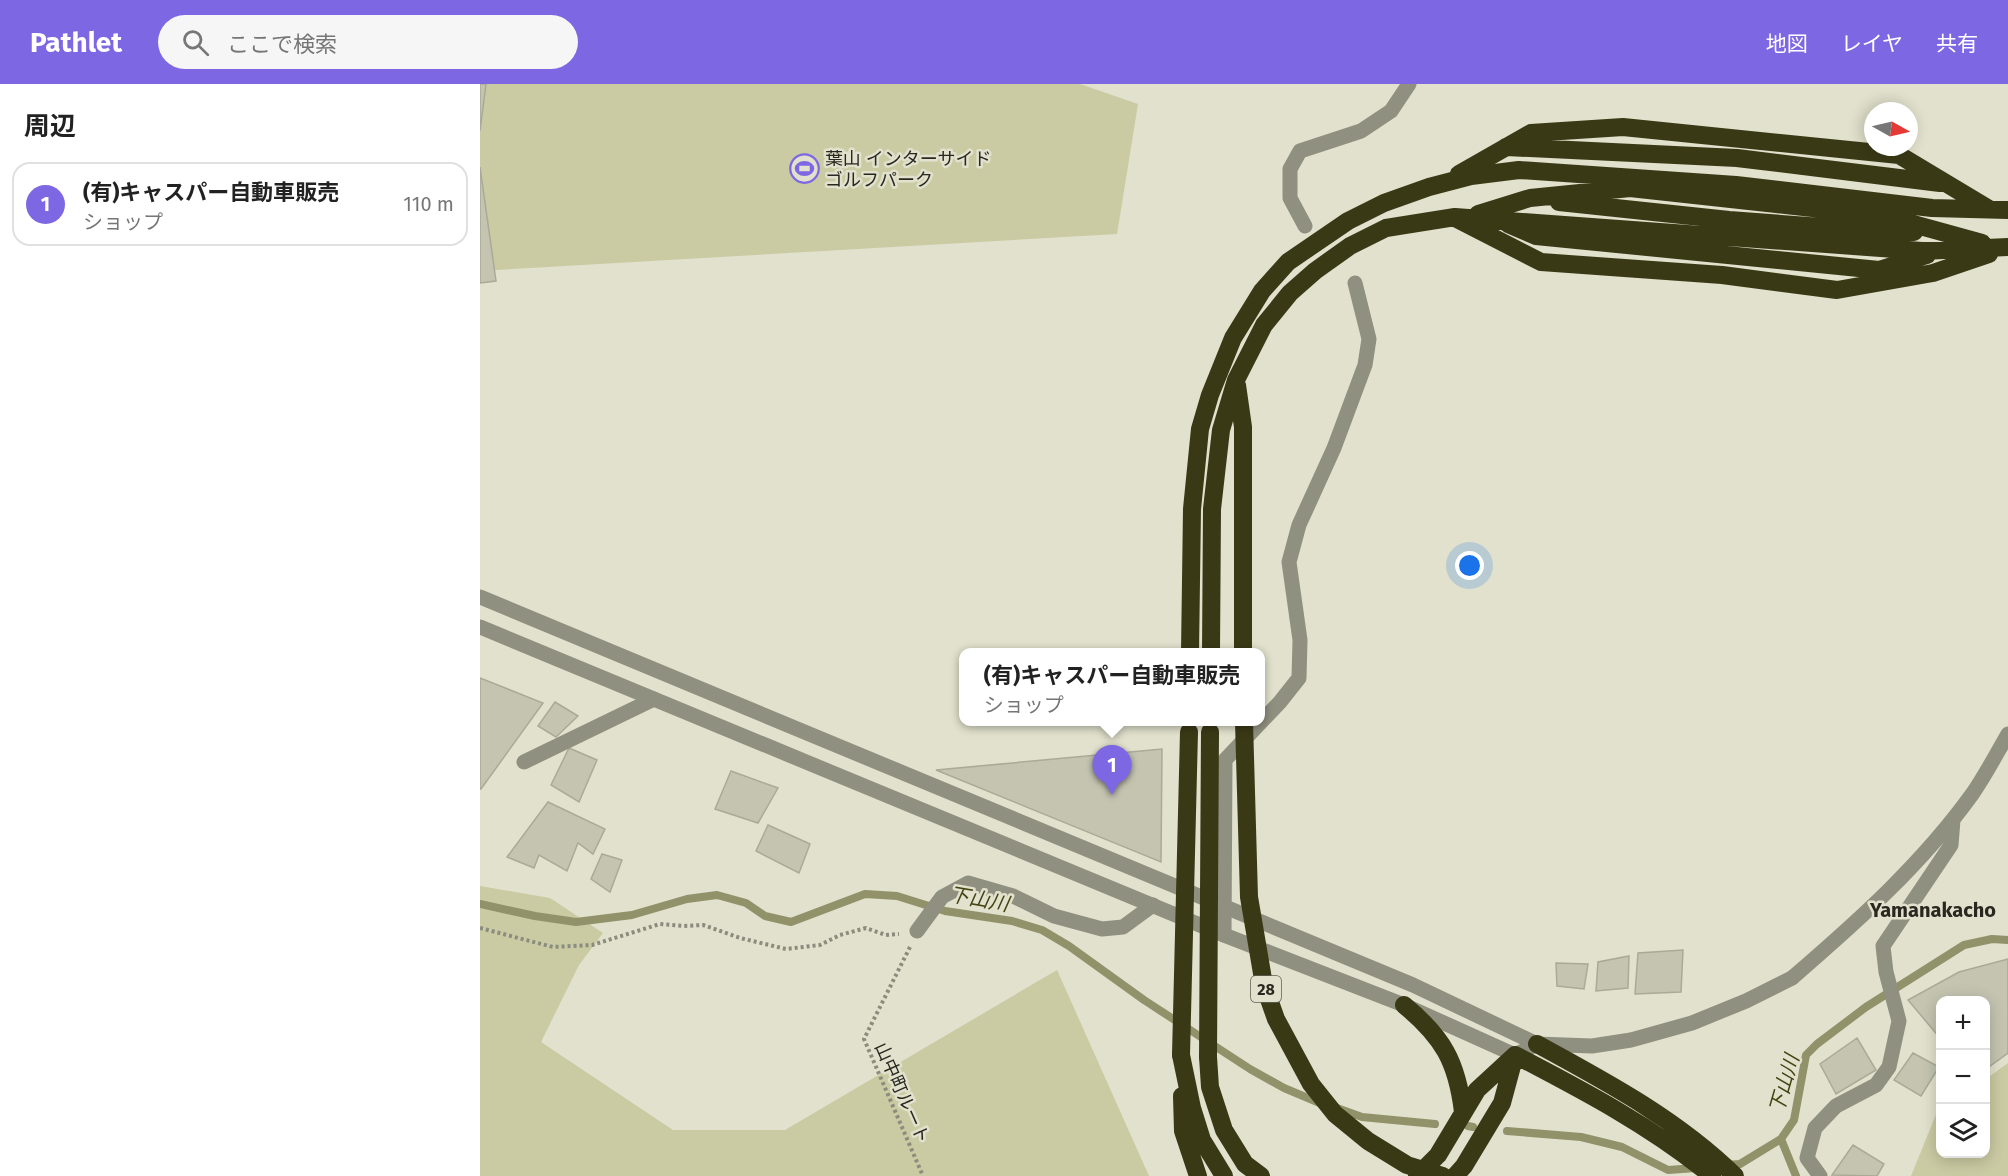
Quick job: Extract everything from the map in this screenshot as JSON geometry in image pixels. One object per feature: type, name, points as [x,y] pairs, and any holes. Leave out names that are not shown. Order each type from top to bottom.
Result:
[{"type":"highway","points":[[1442,184],[1531,133],[1623,127],[1899,155],[1947,184],[1999,210]]},
{"type":"highway","points":[[1506,147],[1737,158],[1947,184]]},
{"type":"highway","points":[[1190,648],[1192,509],[1200,429],[1210,395],[1233,338],[1262,291],[1288,262],[1314,242],[1348,221],[1384,203],[1442,184],[1471,176],[1519,170],[1736,185],[1932,208],[1999,210]]},
{"type":"highway","points":[[1211,648],[1212,509],[1221,430],[1236,380],[1264,325],[1290,293],[1315,271],[1350,246],[1386,228],[1460,217],[1530,198],[1630,189],[1884,216],[1944,241],[2006,248]]},
{"type":"highway","points":[[1460,217],[1922,251],[1944,241]]},
{"type":"highway","points":[[1460,217],[1541,262],[1722,275],[1837,290],[1933,273],[2006,248]]},
{"type":"highway","points":[[1236,380],[1243,427],[1243,648]]},
{"type":"highway","name":"28","points":[[1244,726],[1249,897],[1264,985],[1276,1018],[1311,1084],[1335,1114],[1368,1141],[1407,1165],[1443,1176]]},
{"type":"highway","points":[[1189,727],[1181,1055],[1183,1131],[1198,1176]]},
{"type":"highway","points":[[1210,727],[1208,1057],[1210,1087],[1224,1130],[1245,1164],[1261,1176]]},
{"type":"highway","points":[[1404,1005],[1426,1023],[1444,1046],[1454,1068],[1461,1093],[1463,1112]]},
{"type":"highway","points":[[1537,1044],[1604,1080],[1648,1108],[1701,1147],[1735,1176]]},
{"type":"highway","points":[[1181,1055],[1192,1108],[1202,1140],[1224,1176]]},
{"type":"highway","points":[[1417,1176],[1438,1155],[1477,1090],[1515,1055]]},
{"type":"highway","points":[[1515,1055],[1638,1121],[1712,1176]]},
{"type":"highway","points":[[1455,1176],[1464,1166],[1502,1103],[1515,1055]]},
{"type":"street","points":[[1305,226],[1290,198],[1290,169],[1300,150],[1361,130],[1391,111],[1409,84]]},
{"type":"street","points":[[1265,718],[1299,678],[1300,640],[1289,562],[1299,525],[1334,448],[1365,364],[1369,339],[1355,284]]},
{"type":"street","points":[[480,597],[1413,985],[1537,1044],[1592,1046],[1630,1040],[1692,1023],[1746,1001],[1792,978],[1896,886],[1953,820],[1975,790],[2008,734]]},
{"type":"street","points":[[480,627],[1224,935],[1404,1005],[1515,1055],[1537,1044]]},
{"type":"street","points":[[524,762],[654,699]]},
{"type":"street","points":[[1224,935],[1225,760],[1257,726]]},
{"type":"street","points":[[1820,1176],[1807,1158],[1815,1128],[1836,1106],[1876,1085],[1889,1067],[1899,1021],[1887,974],[1883,946],[1951,845],[1953,820]]},
{"type":"street","points":[[919,928],[942,897],[968,883],[1013,896],[1054,916],[1102,929],[1123,927],[1153,905]]},
{"type":"path","points":[[480,928],[554,947],[592,945],[660,924],[703,925],[740,938],[786,949],[820,945],[840,935],[866,928],[886,936],[919,928]]},
{"type":"path","name":"山中町ルート","points":[[919,928],[864,1039],[923,1176]]},
{"type":"green space","name":"葉山 インターサイド ゴルフパーク","points":[[480,84],[1080,84],[1138,104],[1117,234],[480,271]]},
{"type":"green space","points":[[480,886],[550,898],[603,933],[579,965],[541,1042],[673,1130],[785,1130],[1057,970],[1149,1176],[480,1176]]},
{"type":"green space","points":[[2008,1063],[2008,1176],[1911,1176],[1936,1114],[1936,1158],[1990,1158],[1990,1076]]},
{"type":"building","points":[[480,84],[486,84],[480,131]]},
{"type":"building","points":[[480,167],[496,281],[480,283]]},
{"type":"building","points":[[480,678],[543,703],[481,789],[480,789]]},
{"type":"building","points":[[555,702],[578,716],[556,737],[538,726]]},
{"type":"building","points":[[569,748],[597,760],[579,802],[551,785]]},
{"type":"building","points":[[1162,749],[1161,862],[936,770]]},
{"type":"building","points":[[731,771],[778,788],[758,823],[715,809]]},
{"type":"building","points":[[548,802],[605,829],[593,854],[578,843],[567,871],[539,855],[534,868],[507,857]]},
{"type":"building","points":[[768,825],[810,844],[799,873],[756,851]]},
{"type":"building","points":[[602,854],[622,860],[610,892],[591,879]]},
{"type":"building","points":[[1683,950],[1681,992],[1635,994],[1638,953]]},
{"type":"building","points":[[1629,956],[1628,988],[1596,991],[1598,962]]},
{"type":"building","points":[[2008,959],[2008,1053],[1990,1066],[1990,996],[1936,996],[1936,1033],[1908,1000],[1959,972]]},
{"type":"building","points":[[1556,963],[1588,964],[1584,989],[1557,986]]},
{"type":"building","points":[[1857,1038],[1876,1070],[1836,1094],[1820,1064]]},
{"type":"building","points":[[1913,1053],[1936,1065],[1936,1072],[1921,1096],[1894,1080]]},
{"type":"building","points":[[1853,1145],[1884,1164],[1877,1176],[1832,1175]]},
{"type":"waterway","name":"下山川","points":[[480,904],[576,922],[632,915],[687,899],[717,895],[746,903],[765,916],[791,922],[865,894],[897,896],[945,911],[1012,921],[1042,930],[1250,1069],[1284,1088],[1322,1104]]},
{"type":"waterway","name":"下山川","points":[[1726,1165],[1740,1164],[1781,1139],[1794,1120],[1806,1055],[1817,1044],[1866,1007],[1964,945],[1992,939],[2008,940]]},
{"type":"waterway","name":"下山川","points":[[1337,1108],[1362,1117],[1435,1124]]},
{"type":"waterway","name":"下山川","points":[[1468,1126],[1473,1127]]},
{"type":"waterway","name":"下山川","points":[[1507,1131],[1581,1137],[1622,1147],[1668,1170],[1696,1168]]},
{"type":"waterway","points":[[1781,1139],[1796,1176]]},
{"type":"place","name":"葉山 インターサイド ゴルフパーク","points":[[804,169]]},
{"type":"place","name":"(有)キャスパー自動車販売","points":[[1112,795]]},
{"type":"district","name":"Yamanakacho","points":[[1933,910]]}]
